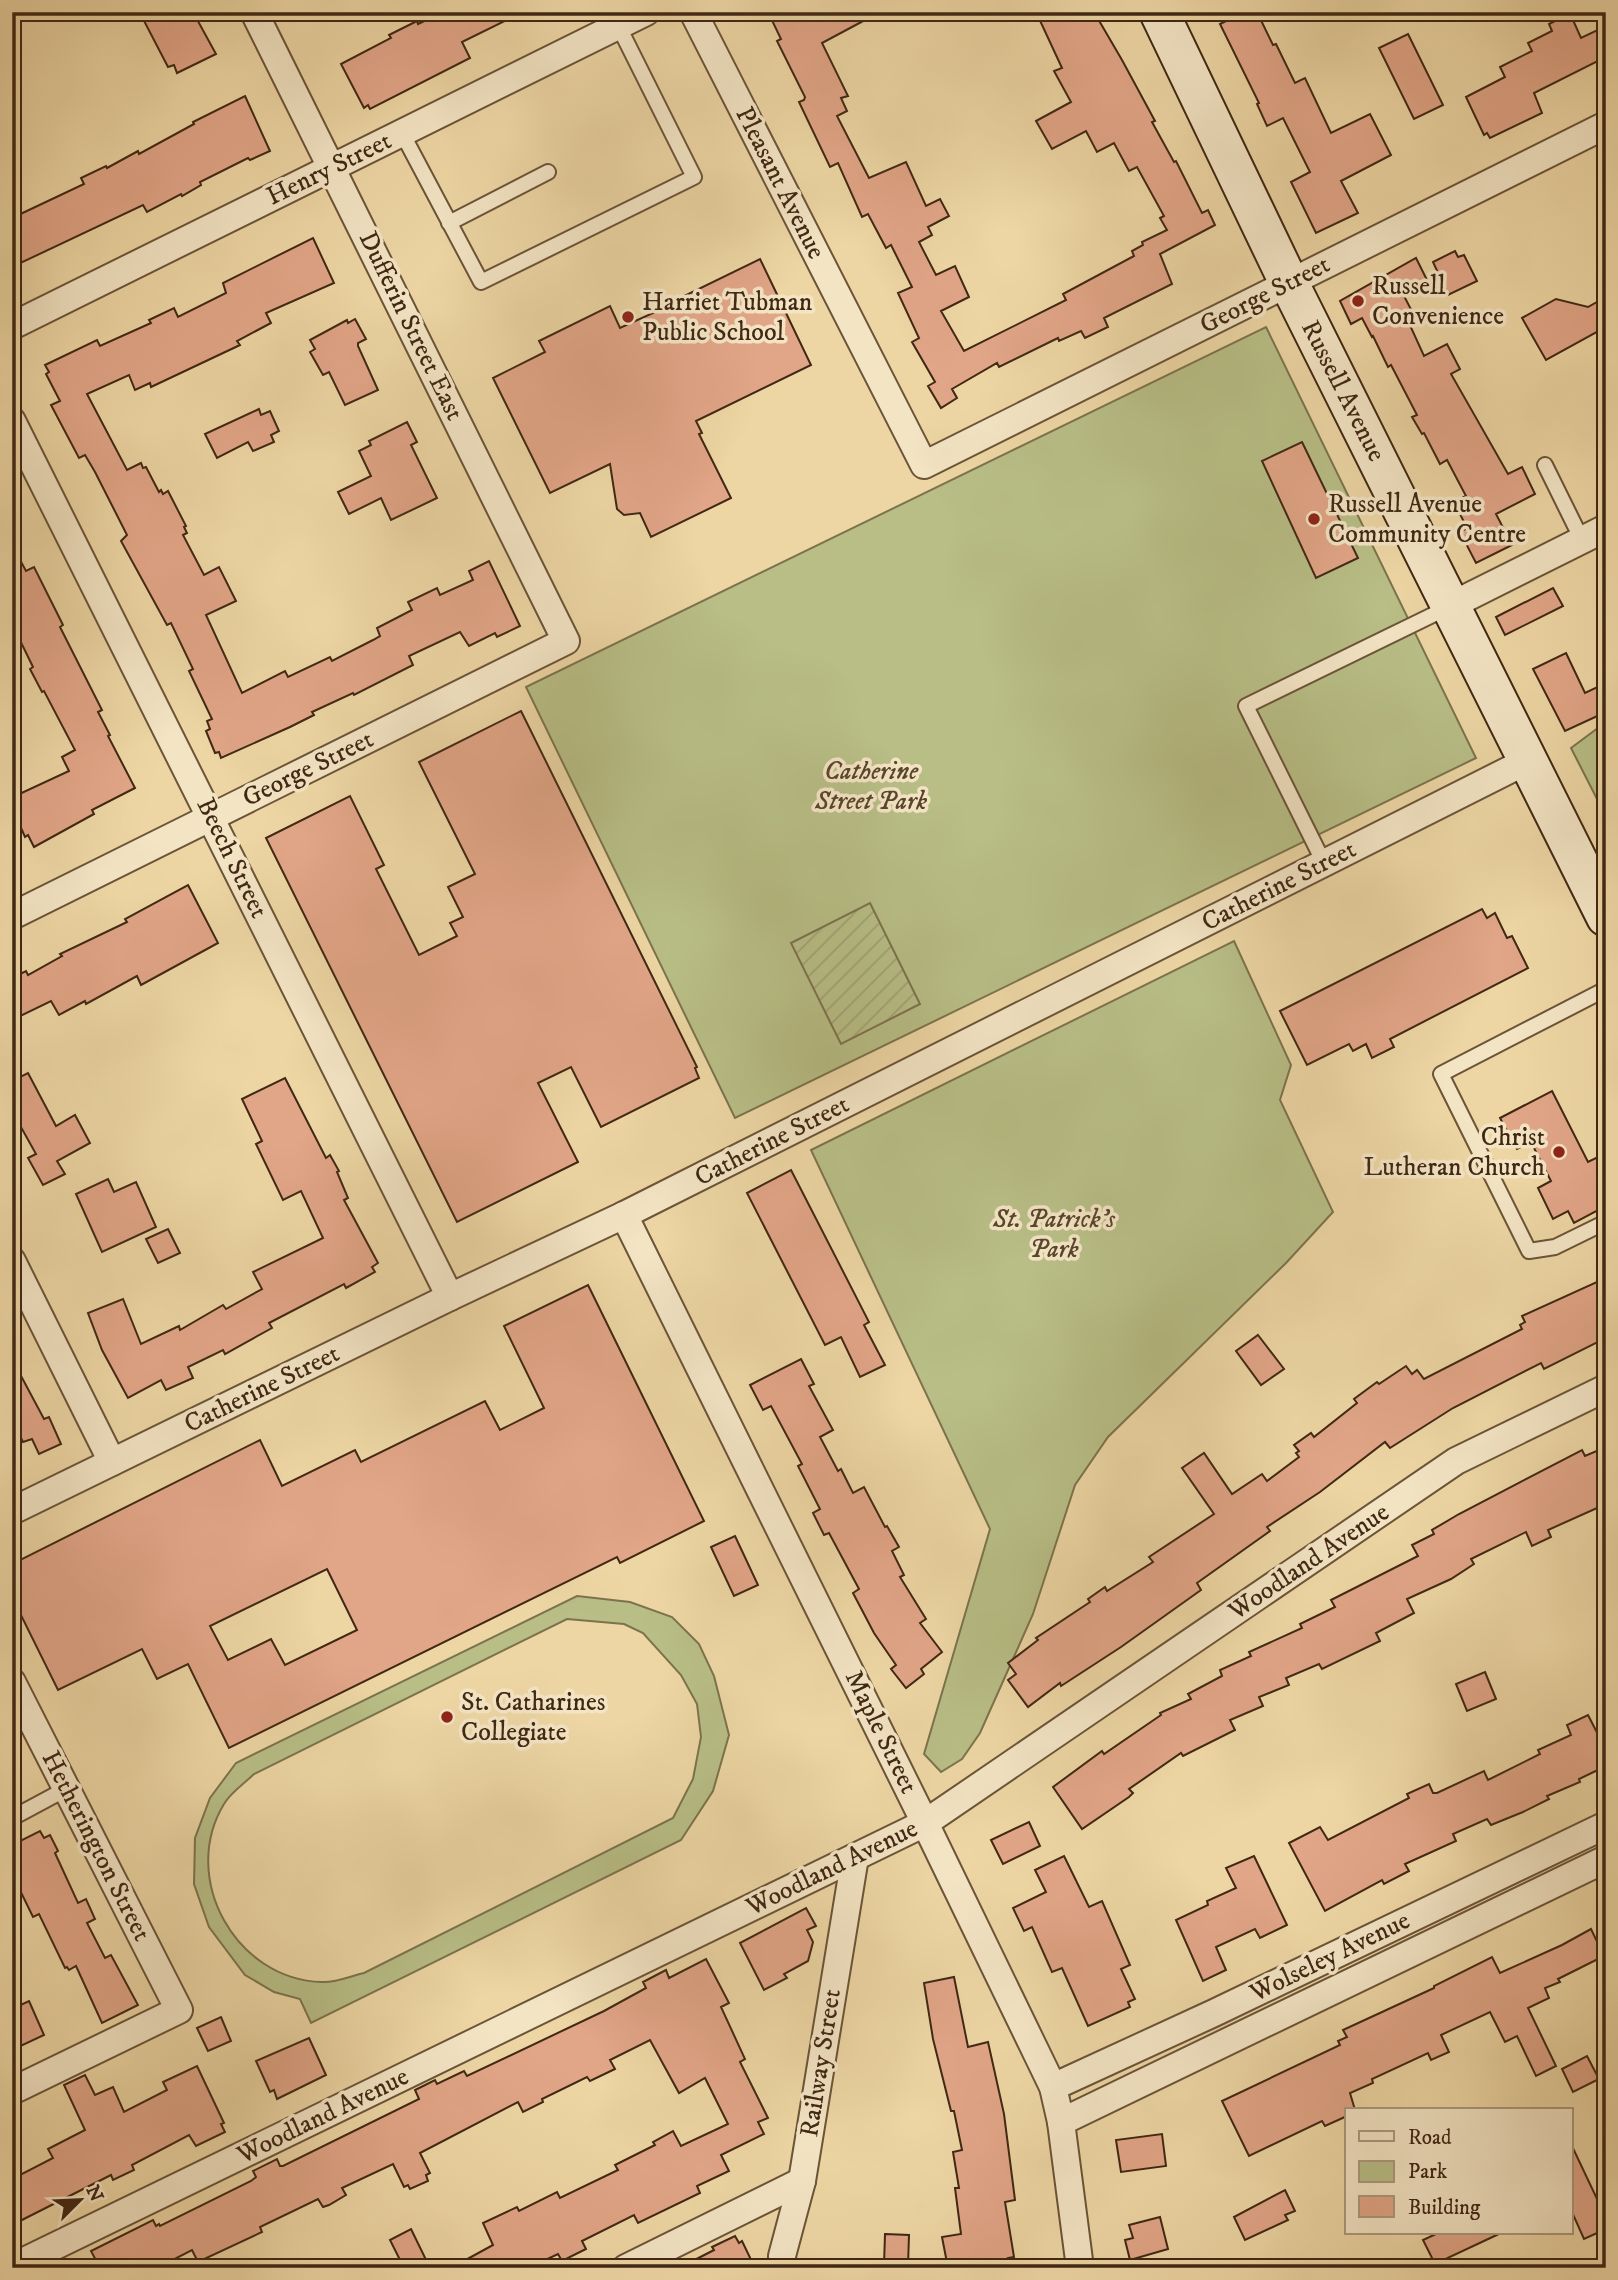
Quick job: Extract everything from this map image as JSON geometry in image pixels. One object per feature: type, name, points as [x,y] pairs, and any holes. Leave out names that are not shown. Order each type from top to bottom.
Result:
[{"type":"street","name":"Dufferin Street East","points":[[254,12],[566,641]]},
{"type":"street","name":"Henry Street","points":[[12,326],[646,12]]},
{"type":"street","name":"Pleasant Avenue","points":[[693,12],[924,465]]},
{"type":"street","name":"Russell Avenue","points":[[1159,12],[1289,283],[1606,916]]},
{"type":"street","name":"George Street","points":[[924,465],[1606,125]]},
{"type":"street","name":"Beech Street","points":[[12,421],[450,1297]]},
{"type":"street","points":[[1450,606],[1606,528]]},
{"type":"street","name":"George Street","points":[[12,916],[566,641]]},
{"type":"street","name":"Catherine Street","points":[[12,1511],[624,1215],[1527,761]]},
{"type":"street","name":"Maple Street","points":[[624,1215],[1053,2087],[1061,2122],[1080,2268]]},
{"type":"street","points":[[12,1261],[112,1462]]},
{"type":"street","name":"Woodland Avenue","points":[[12,2267],[925,1823],[1456,1461],[1606,1388]]},
{"type":"street","name":"Hetherington Street","points":[[12,1682],[179,2010],[12,2091]]},
{"type":"street","points":[[1596,1829],[1604,1866]]},
{"type":"street","name":"Wolseley Avenue","points":[[1061,2122],[1221,2027],[1337,1971],[1461,1893],[1596,1829]]},
{"type":"street","name":"Railway Street","points":[[782,2268],[782,2256],[802,2181],[855,1857]]},
{"type":"street","name":"Wolseley Avenue","points":[[1337,1971],[1474,1923],[1604,1866]]},
{"type":"street","name":"Wolseley Avenue","points":[[1053,2087],[1221,2027]]},
{"type":"street","points":[[626,2268],[802,2181]]},
{"type":"lane","points":[[402,133],[481,282],[694,177],[619,27]]},
{"type":"lane","points":[[449,223],[548,172]]},
{"type":"lane","points":[[1545,465],[1582,540]]},
{"type":"lane","points":[[1324,863],[1246,706],[1450,606]]},
{"type":"lane","points":[[1606,989],[1441,1074],[1529,1251],[1555,1247],[1606,1222]]},
{"type":"lane","points":[[12,1818],[66,1788]]},
{"type":"lane","points":[[1461,1893],[1474,1923]]},
{"type":"green space","name":"Catherine Street Park","points":[[1266,327],[1476,758],[735,1118],[526,687]]},
{"type":"green space","points":[[1606,722],[1606,793],[1597,799],[1571,748]]},
{"type":"green space","points":[[870,903],[920,1004],[841,1044],[791,943]]},
{"type":"green space","name":"St. Patrick's Park","points":[[1234,941],[1291,1065],[1280,1100],[1333,1212],[1286,1263],[1108,1437],[1075,1485],[1033,1614],[980,1733],[962,1759],[941,1772],[924,1754],[990,1529],[811,1150]]},
{"type":"green space","points":[[577,1596],[630,1602],[672,1617],[699,1644],[714,1676],[729,1735],[713,1791],[681,1840],[311,2023],[300,1999],[274,1992],[245,1975],[209,1927],[194,1884],[195,1838],[210,1798],[236,1763]],"holes":[[[567,1619],[624,1624],[643,1633],[681,1675],[697,1704],[701,1737],[693,1779],[673,1818],[364,1973],[327,1982],[291,1977],[264,1964],[241,1944],[224,1920],[213,1892],[208,1863],[212,1833],[224,1804],[254,1774]]]},
{"type":"building","points":[[152,12],[193,12],[216,54],[177,73],[174,65],[168,67],[142,17]]},
{"type":"building","points":[[443,12],[523,12],[462,42],[470,58],[370,109],[368,105],[364,108],[341,64],[391,38],[389,35]]},
{"type":"building","points":[[768,12],[880,12],[822,43],[848,96],[841,98],[847,111],[837,116],[869,178],[906,162],[926,206],[940,199],[949,216],[928,227],[932,235],[919,242],[936,275],[955,266],[969,297],[941,311],[964,351],[1066,300],[1063,294],[1134,256],[1132,251],[1143,245],[1142,242],[1167,230],[1160,218],[1164,216],[1137,167],[1129,171],[1114,143],[1097,152],[1086,131],[1052,149],[1036,121],[1071,102],[1054,71],[1062,68],[1036,12],[1094,12],[1155,121],[1152,122],[1174,162],[1176,161],[1202,213],[1208,210],[1215,225],[1160,254],[1172,284],[1104,318],[1108,327],[1085,338],[1081,331],[1059,341],[1058,338],[999,367],[997,363],[952,389],[957,398],[941,408],[928,386],[935,382],[912,342],[919,338],[898,293],[912,287],[891,245],[886,248],[868,214],[862,217],[838,163],[830,167],[799,102],[805,97],[777,41],[781,39]]},
{"type":"building","points":[[1244,12],[1257,12],[1295,83],[1305,78],[1331,133],[1370,114],[1391,155],[1341,181],[1358,213],[1316,233],[1291,182],[1310,172],[1283,118],[1267,126],[1257,104],[1259,103],[1220,24]]},
{"type":"building","points":[[1567,15],[1570,21],[1573,20],[1581,38],[1606,26],[1606,57],[1534,93],[1542,113],[1490,138],[1487,133],[1484,135],[1466,97],[1505,77],[1500,67],[1532,51],[1528,43],[1552,31],[1549,24]]},
{"type":"building","points":[[1408,34],[1443,105],[1414,119],[1379,48]]},
{"type":"building","points":[[245,96],[270,151],[250,160],[248,158],[200,182],[201,185],[182,196],[181,194],[147,212],[143,205],[12,267],[12,218],[84,184],[81,178],[138,151],[139,154],[194,124],[193,122]]},
{"type":"building","points":[[313,238],[334,283],[266,313],[271,323],[237,341],[240,345],[151,387],[150,383],[135,390],[129,375],[87,394],[127,470],[141,463],[143,468],[146,467],[159,492],[161,490],[163,494],[168,491],[186,526],[184,527],[187,533],[183,535],[204,575],[219,567],[236,601],[206,615],[242,693],[285,671],[288,677],[330,657],[332,661],[373,640],[380,636],[377,628],[412,610],[408,602],[437,588],[440,595],[473,580],[469,571],[489,561],[520,626],[497,637],[495,633],[469,646],[460,632],[409,656],[413,665],[354,695],[353,693],[312,712],[314,715],[290,727],[221,758],[219,752],[215,753],[206,731],[210,729],[207,721],[212,719],[189,671],[193,669],[171,623],[167,625],[121,541],[127,535],[95,472],[85,455],[79,458],[51,405],[60,401],[46,374],[49,372],[45,365],[97,340],[100,346],[151,323],[149,320],[174,308],[178,317],[226,293],[223,283]]},
{"type":"building","points":[[1455,251],[1458,257],[1464,255],[1477,281],[1448,295],[1433,262]]},
{"type":"building","points":[[1416,258],[1429,284],[1404,296],[1415,317],[1408,321],[1424,356],[1447,344],[1460,369],[1451,374],[1508,474],[1522,467],[1535,494],[1496,514],[1512,545],[1476,563],[1460,532],[1467,528],[1454,502],[1466,496],[1447,460],[1440,464],[1424,433],[1422,434],[1412,417],[1417,415],[1362,318],[1351,324],[1340,301]]},
{"type":"building","points":[[760,259],[811,365],[696,421],[702,433],[699,434],[731,498],[651,537],[640,513],[624,515],[617,509],[610,464],[550,493],[493,378],[545,352],[539,341],[610,306],[620,328]]},
{"type":"building","points":[[1606,297],[1606,327],[1546,360],[1522,318],[1556,299],[1588,307]]},
{"type":"building","points":[[355,319],[366,339],[358,343],[358,346],[378,390],[345,405],[329,372],[323,375],[310,352],[315,349],[310,340],[347,320],[348,323]]},
{"type":"building","points":[[259,409],[261,415],[270,411],[279,431],[271,435],[274,442],[253,451],[248,442],[217,458],[205,434]]},
{"type":"building","points":[[407,422],[417,442],[411,445],[437,498],[391,520],[381,498],[349,514],[338,492],[371,476],[359,451],[371,445],[369,441]]},
{"type":"building","name":"Russell Avenue Community Centre","points":[[1302,442],[1358,558],[1316,578],[1262,461]]},
{"type":"building","points":[[12,545],[26,571],[34,567],[63,625],[60,627],[102,710],[98,712],[110,735],[108,736],[135,788],[92,810],[94,814],[34,847],[28,835],[25,837],[14,812],[21,809],[15,796],[69,771],[62,757],[75,750],[30,669],[33,667],[12,624]]},
{"type":"building","points":[[1553,588],[1563,606],[1505,635],[1496,617]]},
{"type":"building","points":[[1566,653],[1585,693],[1606,683],[1606,712],[1565,731],[1533,669]]},
{"type":"building","points":[[521,711],[697,1067],[695,1068],[699,1078],[601,1127],[571,1067],[538,1083],[578,1162],[457,1222],[266,838],[350,796],[384,865],[376,869],[419,955],[457,936],[450,923],[463,917],[448,887],[475,874],[419,762]]},
{"type":"building","points":[[188,885],[218,943],[141,985],[137,976],[86,1004],[85,1001],[59,1015],[51,1001],[12,1020],[12,978],[26,971],[28,975],[62,956],[60,954],[127,922],[125,919]]},
{"type":"building","points":[[1482,909],[1487,918],[1495,913],[1507,938],[1512,936],[1528,968],[1390,1039],[1394,1047],[1372,1058],[1366,1044],[1353,1051],[1349,1044],[1307,1065],[1280,1011]]},
{"type":"building","points":[[28,1073],[56,1126],[75,1115],[90,1143],[57,1161],[65,1174],[43,1185],[28,1158],[36,1154],[12,1111],[12,1081]]},
{"type":"building","points":[[285,1078],[326,1158],[330,1155],[339,1171],[337,1172],[348,1198],[344,1200],[378,1263],[372,1267],[375,1272],[346,1288],[344,1284],[269,1323],[272,1328],[225,1354],[223,1350],[188,1367],[193,1378],[166,1390],[161,1380],[128,1398],[102,1350],[88,1313],[123,1299],[141,1344],[179,1326],[180,1330],[223,1305],[226,1309],[262,1289],[253,1272],[323,1238],[301,1191],[283,1200],[256,1144],[262,1141],[242,1099]]},
{"type":"building","name":"Christ Lutheran Church","points":[[1552,1091],[1588,1162],[1600,1156],[1606,1167],[1606,1206],[1574,1223],[1568,1211],[1553,1219],[1538,1188],[1551,1181],[1531,1142],[1517,1149],[1500,1118]]},
{"type":"building","points":[[791,1170],[869,1322],[864,1325],[885,1365],[860,1377],[841,1337],[825,1345],[747,1193]]},
{"type":"building","points":[[108,1179],[114,1192],[136,1182],[156,1227],[102,1252],[76,1194]]},
{"type":"building","points":[[168,1229],[180,1253],[158,1263],[146,1239]]},
{"type":"building","points":[[1599,1281],[1601,1286],[1606,1284],[1606,1338],[1544,1369],[1541,1363],[1453,1408],[1390,1448],[1385,1442],[1320,1492],[1267,1527],[1270,1531],[1197,1583],[1201,1590],[1121,1647],[1061,1686],[1060,1683],[1028,1707],[1008,1680],[1016,1674],[1008,1663],[1038,1640],[1036,1638],[1090,1602],[1088,1599],[1105,1587],[1107,1591],[1153,1562],[1149,1557],[1214,1514],[1182,1468],[1204,1453],[1232,1494],[1262,1474],[1267,1481],[1299,1457],[1296,1453],[1299,1451],[1294,1445],[1311,1433],[1314,1437],[1357,1403],[1354,1399],[1377,1382],[1379,1384],[1406,1366],[1412,1374],[1417,1370],[1424,1379],[1522,1329],[1520,1325],[1525,1322],[1522,1316]]},
{"type":"building","points":[[588,1285],[704,1521],[620,1563],[617,1557],[229,1748],[188,1664],[157,1679],[142,1649],[58,1690],[12,1597],[12,1564],[260,1440],[282,1486],[355,1450],[361,1462],[485,1401],[500,1430],[544,1408],[504,1326]],"holes":[[[327,1569],[357,1630],[285,1665],[271,1639],[228,1660],[210,1626]]]},
{"type":"building","points":[[1258,1335],[1284,1369],[1261,1385],[1236,1351]]},
{"type":"building","points":[[12,1359],[44,1419],[49,1417],[61,1444],[39,1454],[32,1439],[23,1442],[12,1420]]},
{"type":"building","points":[[801,1359],[814,1384],[809,1386],[833,1430],[820,1437],[853,1493],[864,1487],[899,1547],[892,1551],[904,1575],[900,1577],[926,1619],[920,1623],[942,1652],[921,1669],[924,1674],[906,1688],[891,1669],[896,1665],[874,1633],[853,1593],[859,1589],[829,1533],[824,1535],[813,1513],[820,1509],[798,1466],[802,1464],[771,1406],[763,1410],[750,1385]]},
{"type":"building","points":[[1606,1447],[1606,1504],[1548,1530],[1551,1537],[1532,1546],[1526,1532],[1471,1559],[1474,1564],[1451,1579],[1407,1599],[1414,1613],[1376,1633],[1380,1641],[1322,1669],[1319,1664],[1286,1678],[1289,1685],[1259,1697],[1263,1706],[1230,1720],[1235,1730],[1183,1756],[1181,1753],[1129,1789],[1133,1793],[1129,1797],[1082,1829],[1053,1787],[1102,1751],[1104,1754],[1161,1715],[1160,1713],[1191,1699],[1188,1694],[1222,1676],[1220,1670],[1251,1656],[1249,1652],[1302,1628],[1300,1624],[1335,1607],[1331,1600],[1418,1556],[1412,1545],[1434,1534],[1432,1530],[1582,1450],[1585,1456]]},
{"type":"building","points":[[735,1536],[758,1585],[734,1596],[711,1547]]},
{"type":"building","points":[[1485,1672],[1496,1699],[1467,1711],[1456,1684]]},
{"type":"building","points":[[1588,1715],[1606,1750],[1606,1766],[1579,1779],[1580,1782],[1547,1796],[1549,1799],[1523,1812],[1491,1825],[1487,1819],[1453,1834],[1456,1841],[1405,1864],[1409,1871],[1384,1884],[1382,1880],[1325,1911],[1289,1843],[1320,1827],[1328,1840],[1409,1798],[1407,1794],[1429,1784],[1433,1793],[1437,1793],[1484,1771],[1488,1780],[1540,1754],[1538,1750],[1571,1735],[1567,1725]]},
{"type":"building","points":[[1029,1822],[1040,1846],[1003,1864],[991,1840]]},
{"type":"building","points":[[40,1831],[44,1838],[50,1835],[58,1851],[55,1853],[78,1903],[86,1899],[95,1919],[87,1923],[105,1958],[111,1955],[138,2005],[102,2023],[76,1966],[69,1970],[65,1968],[39,1914],[33,1917],[12,1874],[12,1845]]},
{"type":"building","points":[[1064,1856],[1089,1907],[1102,1901],[1130,1965],[1121,1969],[1135,1999],[1128,2002],[1130,2007],[1088,2026],[1062,1968],[1052,1972],[1032,1927],[1024,1931],[1013,1908],[1046,1892],[1035,1870]]},
{"type":"building","points":[[1254,1856],[1287,1925],[1260,1938],[1255,1929],[1216,1947],[1226,1970],[1203,1981],[1176,1920],[1208,1905],[1207,1901],[1236,1888],[1226,1868]]},
{"type":"building","points":[[806,1908],[816,1926],[807,1930],[813,1942],[808,1961],[784,1974],[787,1978],[764,1990],[740,1943]]},
{"type":"building","points":[[1591,1929],[1604,1956],[1558,1979],[1560,1982],[1545,1988],[1549,1998],[1528,2008],[1556,2066],[1536,2076],[1517,2036],[1505,2042],[1490,2012],[1441,2035],[1449,2052],[1431,2060],[1428,2053],[1372,2079],[1373,2083],[1350,2093],[1354,2108],[1345,2108],[1345,2117],[1325,2126],[1322,2121],[1249,2156],[1222,2101],[1340,2045],[1338,2041],[1347,2037],[1343,2030],[1434,1988],[1492,1957],[1500,1973]]},
{"type":"building","points":[[706,1959],[729,2003],[721,2007],[745,2059],[740,2062],[768,2118],[758,2122],[764,2134],[721,2155],[729,2171],[697,2186],[700,2193],[638,2223],[634,2215],[582,2241],[586,2249],[562,2261],[558,2254],[528,2268],[451,2268],[493,2245],[483,2223],[517,2207],[519,2211],[557,2192],[560,2198],[618,2170],[615,2165],[655,2145],[653,2142],[673,2131],[681,2146],[728,2124],[705,2078],[679,2093],[650,2040],[610,2060],[615,2069],[590,2081],[587,2077],[542,2099],[543,2102],[523,2112],[518,2102],[420,2153],[430,2173],[426,2175],[428,2181],[410,2189],[408,2185],[404,2187],[393,2164],[342,2188],[346,2195],[329,2205],[323,2207],[318,2199],[260,2227],[262,2232],[198,2262],[192,2250],[157,2268],[100,2268],[91,2251],[153,2220],[156,2226],[160,2226],[251,2181],[256,2177],[253,2171],[277,2159],[280,2166],[283,2166],[419,2099],[415,2090],[435,2080],[437,2084],[464,2071],[467,2076],[604,2011],[646,1988],[643,1982],[666,1970],[669,1978]]},
{"type":"building","points":[[954,1977],[968,2047],[988,2042],[1004,2114],[1015,2200],[1005,2202],[1014,2257],[1008,2258],[1009,2261],[966,2268],[948,2268],[942,2237],[961,2234],[955,2188],[959,2188],[953,2152],[962,2150],[954,2111],[951,2111],[933,2039],[924,1983]]},
{"type":"building","points":[[29,2001],[44,2035],[12,2050],[12,2009]]},
{"type":"building","points":[[221,2017],[231,2041],[208,2051],[197,2028]]},
{"type":"building","points":[[309,2038],[326,2075],[277,2099],[274,2090],[270,2092],[256,2061]]},
{"type":"building","points":[[1587,2056],[1599,2079],[1573,2092],[1562,2069]]},
{"type":"building","points":[[197,2066],[224,2123],[221,2124],[225,2132],[196,2146],[189,2135],[132,2165],[134,2170],[113,2180],[111,2175],[12,2225],[12,2179],[53,2158],[48,2149],[85,2130],[64,2085],[85,2075],[95,2095],[113,2087],[124,2112],[167,2090],[163,2082]]},
{"type":"building","points":[[1162,2134],[1166,2166],[1121,2172],[1116,2140]]},
{"type":"building","points":[[1572,2146],[1598,2201],[1606,2198],[1606,2229],[1584,2239],[1572,2212]]},
{"type":"building","points":[[1285,2190],[1295,2211],[1285,2215],[1288,2220],[1245,2240],[1234,2217]]},
{"type":"building","points":[[1160,2217],[1168,2249],[1130,2260],[1125,2240],[1133,2238],[1129,2225]]},
{"type":"building","points":[[411,2229],[430,2268],[404,2268],[390,2240]]},
{"type":"building","points":[[885,2234],[909,2235],[908,2266],[884,2265]]},
{"type":"building","points":[[1436,2234],[1499,2234],[1435,2264],[1423,2240]]},
{"type":"building","points":[[735,2236],[739,2243],[742,2241],[755,2268],[679,2268],[714,2250],[712,2247]]},
{"type":"place","name":"Russell Convenience","points":[[1358,301]]},
{"type":"place","name":"Harriet Tubman Public School","points":[[628,317]]},
{"type":"place","name":"Russell Avenue Community Centre","points":[[1314,519]]},
{"type":"place","name":"Christ Lutheran Church","points":[[1559,1152]]},
{"type":"place","name":"St. Catharines Collegiate","points":[[447,1717]]}]
